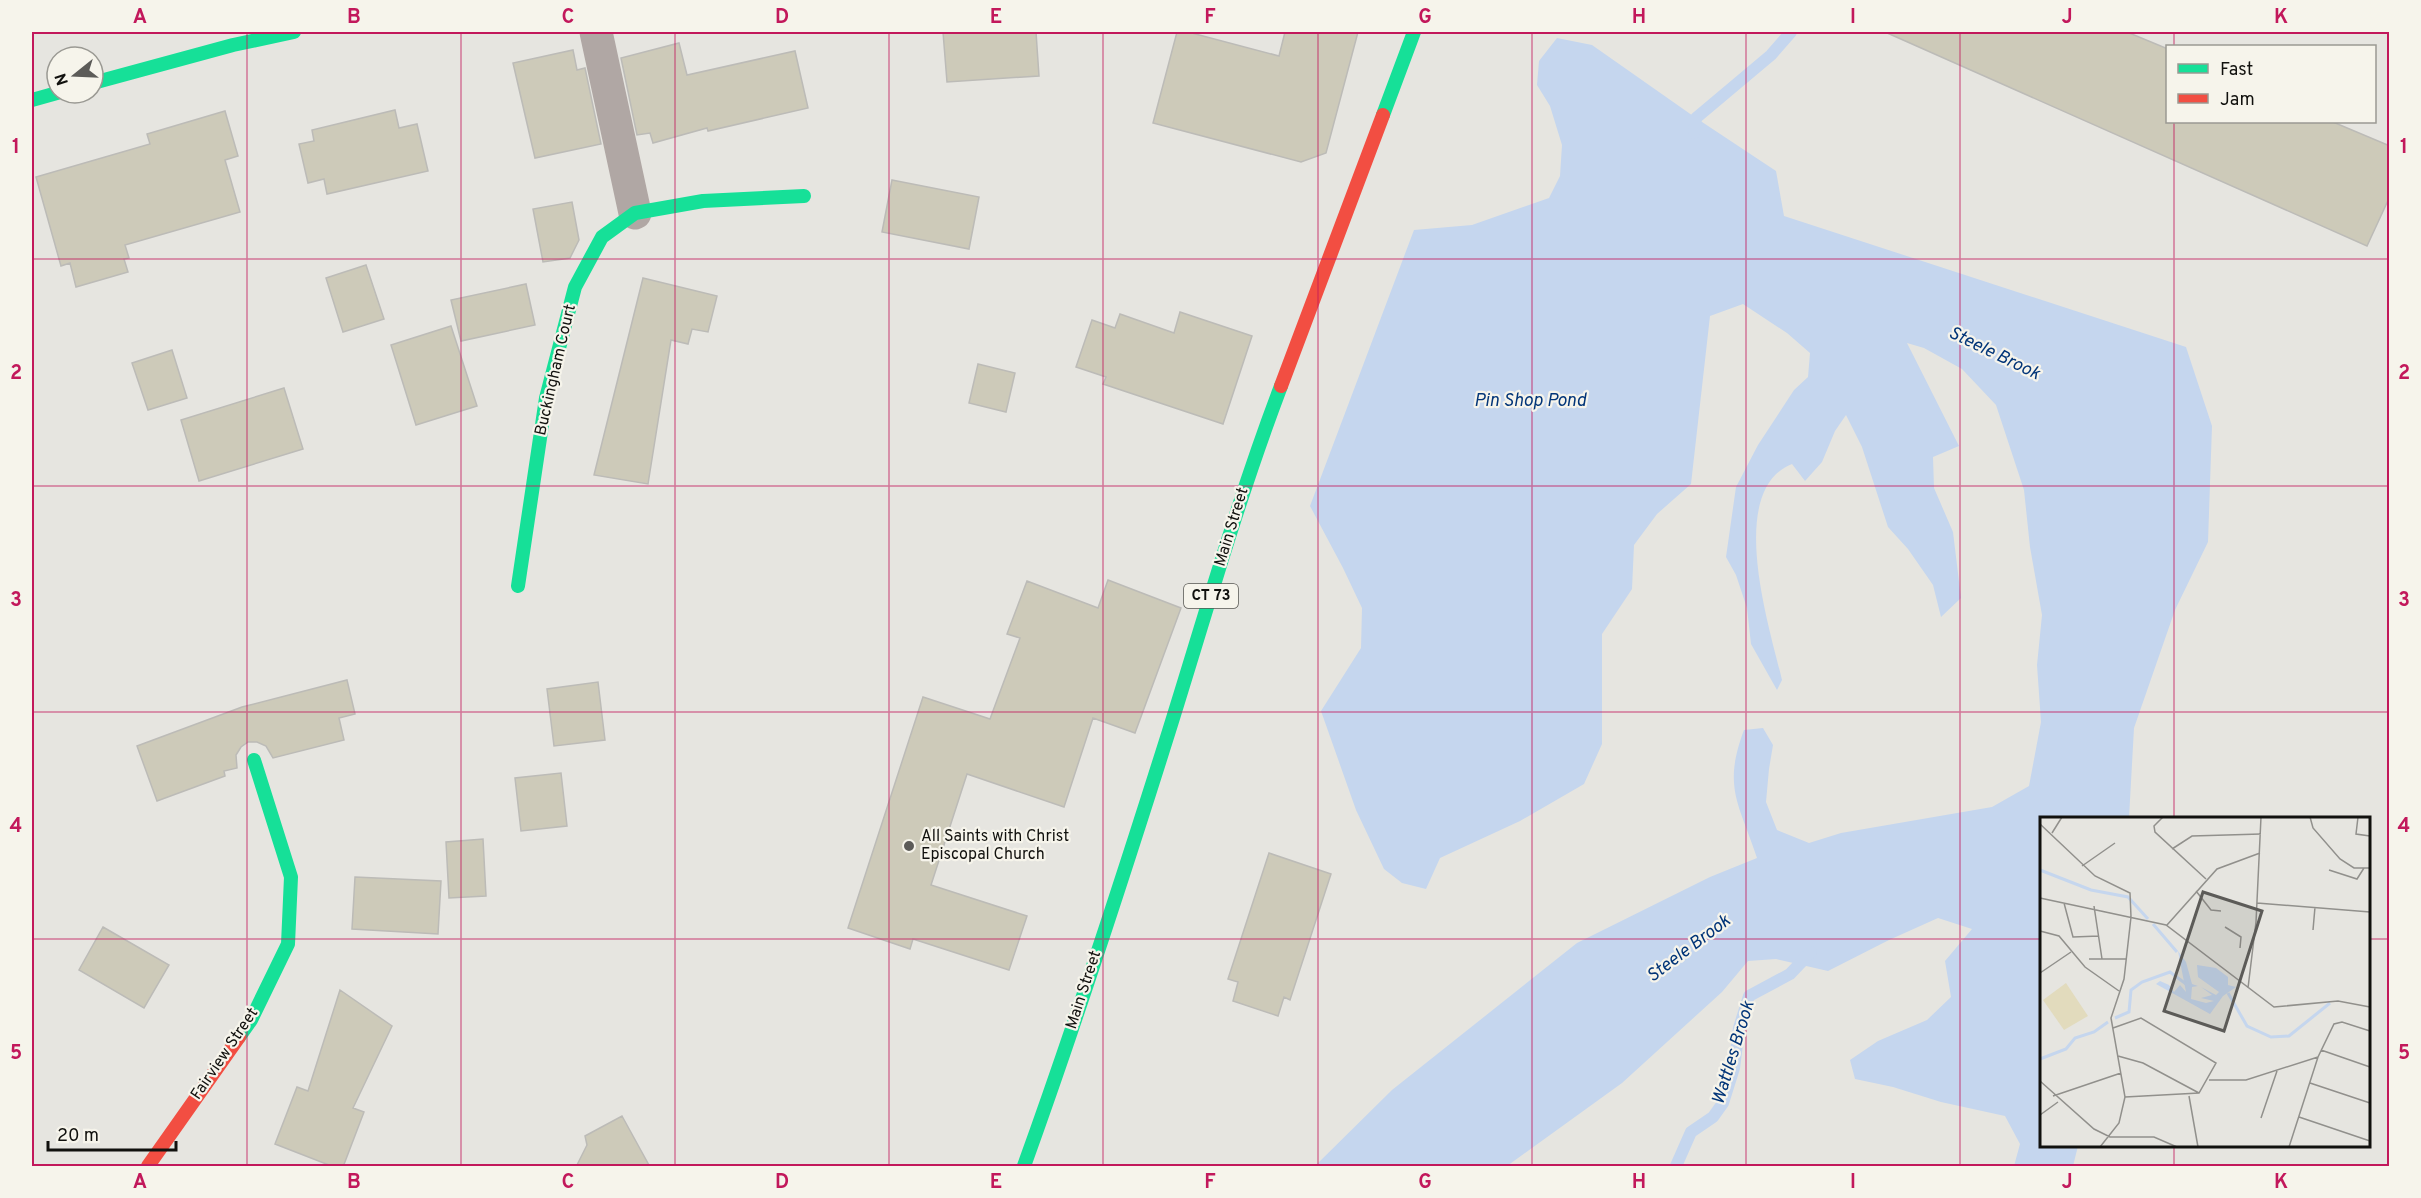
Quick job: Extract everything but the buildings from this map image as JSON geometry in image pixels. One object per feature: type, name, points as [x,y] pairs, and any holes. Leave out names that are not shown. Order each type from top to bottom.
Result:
[{"type":"main road","points":[[105,80],[233,45],[294,32]]},
{"type":"main road","name":"Main Street","points":[[1024,1167],[1056,1077],[1139,822],[1254,460],[1414,32]]},
{"type":"main road","name":"Buckingham Court","points":[[518,586],[546,398],[575,287],[602,237],[635,213],[703,201],[804,196]]},
{"type":"main road","name":"Fairview Street","points":[[148,1167],[251,1020],[288,945],[291,877],[254,760]]},
{"type":"street","points":[[596,32],[635,213]]},
{"type":"water","name":"Pin Shop Pond","points":[[1557,38],[1592,45],[1776,171],[1784,216],[2186,347],[2212,426],[2208,542],[2175,610],[2134,728],[2129,817],[2040,817],[2040,1147],[2078,1147],[2073,1166],[2014,1166],[2020,1144],[2005,1116],[1855,1079],[1850,1060],[1878,1041],[1927,1020],[1951,997],[1945,961],[1972,929],[1938,918],[1828,971],[1776,959],[1748,961],[1722,992],[1622,1083],[1507,1166],[1315,1166],[1392,1090],[1577,943],[1710,877],[1757,858],[1740,810],[1734,782],[1734,767],[1744,730],[1763,728],[1773,745],[1766,802],[1777,830],[1809,843],[1841,833],[1992,807],[2029,786],[2041,722],[2037,665],[2042,615],[2030,547],[2024,490],[1996,405],[1962,369],[1924,348],[1907,343],[1959,446],[1933,457],[1934,488],[1953,532],[1961,598],[1941,617],[1933,585],[1908,549],[1888,527],[1862,447],[1846,415],[1835,431],[1822,462],[1805,481],[1792,464],[1772,479],[1760,502],[1756,530],[1757,563],[1762,596],[1782,680],[1777,690],[1751,644],[1747,608],[1736,575],[1726,557],[1736,487],[1758,445],[1794,390],[1808,377],[1810,353],[1787,333],[1743,304],[1710,316],[1691,484],[1657,514],[1634,545],[1632,589],[1602,634],[1602,744],[1584,784],[1520,821],[1440,858],[1426,889],[1402,883],[1384,869],[1356,810],[1321,711],[1361,648],[1362,608],[1310,506],[1414,230],[1472,225],[1549,198],[1560,176],[1562,145],[1550,106],[1537,85],[1539,61]]},
{"type":"waterway","name":"Steele Brook","points":[[1694,133],[1696,118],[1771,55],[1791,32]]},
{"type":"waterway","name":"Wattles Brook","points":[[1676,1166],[1691,1132],[1713,1117],[1723,1103],[1734,1068],[1739,1028],[1749,996],[1790,974],[1811,952]]},
{"type":"traffic: fast","points":[[105,80],[233,45],[294,32]]},
{"type":"traffic: fast","points":[[1383,115],[1414,32]]},
{"type":"traffic: fast","points":[[32,100],[45,96]]},
{"type":"traffic: fast","points":[[518,586],[546,398],[575,287],[602,237],[635,213],[703,201],[804,196]]},
{"type":"traffic: fast","points":[[1024,1166],[1099,949],[1236,514],[1281,386]]},
{"type":"traffic: fast","points":[[239,1037],[251,1020],[288,944],[291,877],[254,760]]},
{"type":"traffic: jam","points":[[1281,386],[1383,115]]},
{"type":"traffic: jam","points":[[148,1166],[239,1037]]},
{"type":"place","name":"All Saints with Christ Episcopal Church","points":[[909,846]]}]
